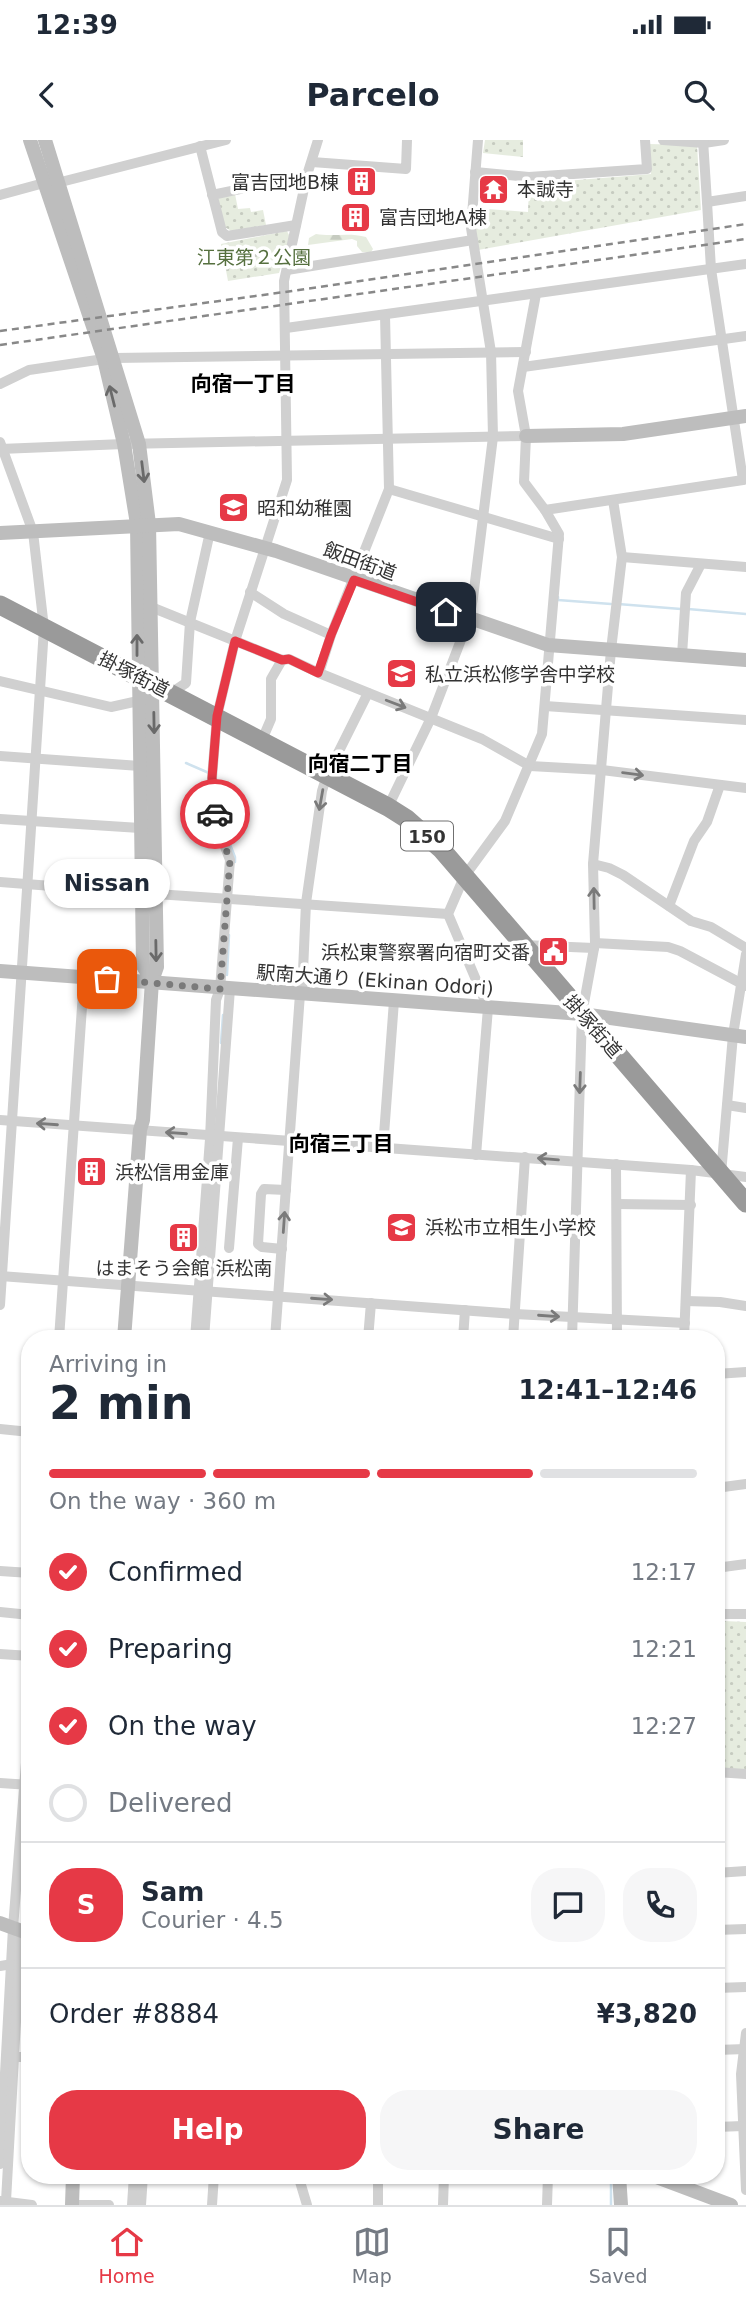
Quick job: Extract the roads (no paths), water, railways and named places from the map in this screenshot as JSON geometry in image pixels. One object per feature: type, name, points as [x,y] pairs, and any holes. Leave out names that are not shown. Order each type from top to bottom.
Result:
[{"type":"highway","name":"掛塚街道","points":[[0,606],[217,716],[407,819],[433,842],[464,877],[746,1203]]},
{"type":"street","points":[[30,140],[50,183],[109,359],[132,444],[151,607],[154,685],[149,894],[144,966],[152,981],[125,1330]]},
{"type":"street","points":[[45,140],[50,183]]},
{"type":"street","points":[[0,195],[226,140]]},
{"type":"street","points":[[196,1330],[203,1290],[230,899],[230,860],[216,823],[212,778],[217,716],[235,641],[287,480],[285,281],[307,175],[318,140]]},
{"type":"street","points":[[312,162],[406,169],[407,140]]},
{"type":"street","points":[[388,807],[431,718],[469,620],[483,517],[493,437],[491,352],[473,240],[471,205],[478,140]]},
{"type":"street","points":[[475,172],[529,177],[647,169],[645,140]]},
{"type":"street","points":[[663,140],[724,140]]},
{"type":"street","points":[[545,510],[744,480],[740,417],[711,269],[704,141]]},
{"type":"street","points":[[200,146],[222,232],[228,236],[296,225]]},
{"type":"street","points":[[212,195],[307,175]]},
{"type":"street","points":[[707,202],[746,197]]},
{"type":"street","points":[[287,270],[473,240]]},
{"type":"street","points":[[286,328],[746,264]]},
{"type":"street","points":[[476,1155],[488,1008],[448,914],[464,877],[505,821],[542,734],[559,534],[524,482],[526,436],[518,391],[536,295]]},
{"type":"street","points":[[318,673],[389,489],[384,315]]},
{"type":"street","points":[[523,367],[746,336]]},
{"type":"street","points":[[0,384],[29,370],[109,359],[526,352]]},
{"type":"street","points":[[0,1305],[44,628],[33,532],[1,447],[623,434],[740,417]]},
{"type":"street","points":[[389,489],[559,539]]},
{"type":"street","points":[[572,1330],[582,1014],[594,945],[593,864],[611,650],[622,557],[613,500]]},
{"type":"street","points":[[143,524],[154,685]]},
{"type":"street","name":"飯田街道","points":[[0,533],[178,524],[264,548],[548,645],[746,660]]},
{"type":"street","points":[[0,681],[111,707],[138,701],[154,685],[186,683],[190,622],[210,532]]},
{"type":"street","points":[[622,557],[746,567]]},
{"type":"street","points":[[682,655],[686,593],[701,564]]},
{"type":"street","points":[[250,592],[284,614],[331,635]]},
{"type":"street","points":[[151,607],[282,660],[289,659],[482,739],[530,766],[602,770],[746,788]]},
{"type":"street","points":[[262,740],[271,719],[271,679],[282,660]]},
{"type":"street","points":[[276,1330],[306,903],[322,791],[327,775],[368,693]]},
{"type":"street","points":[[138,701],[140,828],[149,894]]},
{"type":"street","points":[[545,706],[746,720]]},
{"type":"street","points":[[0,756],[140,766]]},
{"type":"street","points":[[669,906],[694,841],[707,822],[720,785]]},
{"type":"street","points":[[0,819],[140,828]]},
{"type":"street","points":[[593,864],[623,874],[691,920],[710,927],[746,948]]},
{"type":"street","points":[[0,882],[448,914]]},
{"type":"street","points":[[523,945],[668,947],[744,985]]},
{"type":"street","points":[[721,1174],[727,1105],[740,1036],[746,954]]},
{"type":"street","name":"駅南大通り (Ekinan Odori)","points":[[0,971],[582,1014],[740,1036]]},
{"type":"street","points":[[60,1330],[84,978]]},
{"type":"street","points":[[383,1148],[394,1001]]},
{"type":"street","points":[[727,1105],[746,1108]]},
{"type":"street","points":[[0,1120],[525,1157],[746,1177]]},
{"type":"street","points":[[229,1248],[238,1138]]},
{"type":"street","points":[[513,1330],[525,1157]]},
{"type":"street","points":[[616,1164],[617,1330]]},
{"type":"street","points":[[685,1330],[691,1170]]},
{"type":"street","points":[[282,1249],[262,1247],[258,1244],[259,1218],[262,1191],[286,1190]]},
{"type":"street","points":[[617,1204],[691,1205]]},
{"type":"street","points":[[1,1276],[514,1314],[685,1323]]},
{"type":"street","points":[[203,1290],[204,1330]]},
{"type":"street","points":[[686,1301],[746,1306]]},
{"type":"street","points":[[369,1330],[371,1303]]},
{"type":"street","points":[[464,1330],[465,1310]]},
{"type":"street","points":[[725,1373],[746,1372]]},
{"type":"street","points":[[0,1429],[21,1431]]},
{"type":"street","points":[[725,1487],[746,1484]]},
{"type":"street","points":[[725,1567],[746,1564]]},
{"type":"street","points":[[0,1571],[21,1572]]},
{"type":"street","points":[[0,1612],[21,1614]]},
{"type":"street","points":[[725,1614],[746,1614]]},
{"type":"street","points":[[0,1654],[21,1655]]},
{"type":"street","points":[[725,1773],[746,1774]]},
{"type":"street","points":[[0,1783],[21,1784]]},
{"type":"street","points":[[0,2164],[21,1863]]},
{"type":"street","points":[[725,1872],[746,1871]]},
{"type":"street","points":[[725,1930],[746,1929]]},
{"type":"street","points":[[725,1988],[746,1987]]},
{"type":"street","points":[[746,2033],[743,2126],[746,2190]]},
{"type":"street","points":[[725,2050],[745,2049]]},
{"type":"street","points":[[6,2057],[2,2202],[32,2205]]},
{"type":"street","points":[[725,2127],[743,2126]]},
{"type":"street","points":[[73,2184],[74,2205],[109,2205]]},
{"type":"street","points":[[132,2205],[133,2184]]},
{"type":"street","points":[[141,2205],[142,2184]]},
{"type":"street","points":[[212,2205],[213,2184]]},
{"type":"street","points":[[301,2184],[307,2205]]},
{"type":"street","points":[[377,2205],[378,2184]]},
{"type":"street","points":[[443,2205],[444,2184]]},
{"type":"street","points":[[547,2205],[548,2184]]},
{"type":"street","points":[[620,2184],[621,2205]]},
{"type":"street","points":[[675,2184],[730,2205]]},
{"type":"waterway","points":[[558,597],[558,600],[611,604]]},
{"type":"waterway","points":[[618,604],[681,609]]},
{"type":"waterway","points":[[688,609],[746,614]]},
{"type":"waterway","points":[[186,763],[209,773]]},
{"type":"waterway","points":[[220,809],[223,826]]},
{"type":"waterway","points":[[225,832],[235,862]]},
{"type":"waterway","points":[[227,975],[229,935]]},
{"type":"waterway","points":[[221,1043],[223,1015]]},
{"type":"waterway","points":[[611,2184],[611,2205]]},
{"type":"railway","points":[[0,331],[746,224]]},
{"type":"railway","points":[[0,345],[746,239]]},
{"type":"place","name":"富吉団地B棟","points":[[362,182]]},
{"type":"place","name":"本誠寺","points":[[494,189]]},
{"type":"place","name":"富吉団地A棟","points":[[356,217]]},
{"type":"place","name":"昭和幼稚園","points":[[234,508]]},
{"type":"place","name":"私立浜松修学舎中学校","points":[[402,674]]},
{"type":"place","name":"浜松東警察署向宿町交番","points":[[553,952]]},
{"type":"place","name":"Nissan","points":[[107,979]]},
{"type":"place","name":"浜松信用金庫","points":[[92,1172]]},
{"type":"place","name":"浜松市立相生小学校","points":[[402,1227]]},
{"type":"place","name":"はまそう会館 浜松南","points":[[184,1237]]},
{"type":"district","name":"向宿一丁目","points":[[243,384]]},
{"type":"district","name":"向宿二丁目","points":[[360,764]]},
{"type":"district","name":"向宿三丁目","points":[[341,1144]]},
{"type":"park label","name":"江東第２公園","points":[[254,257]]}]
